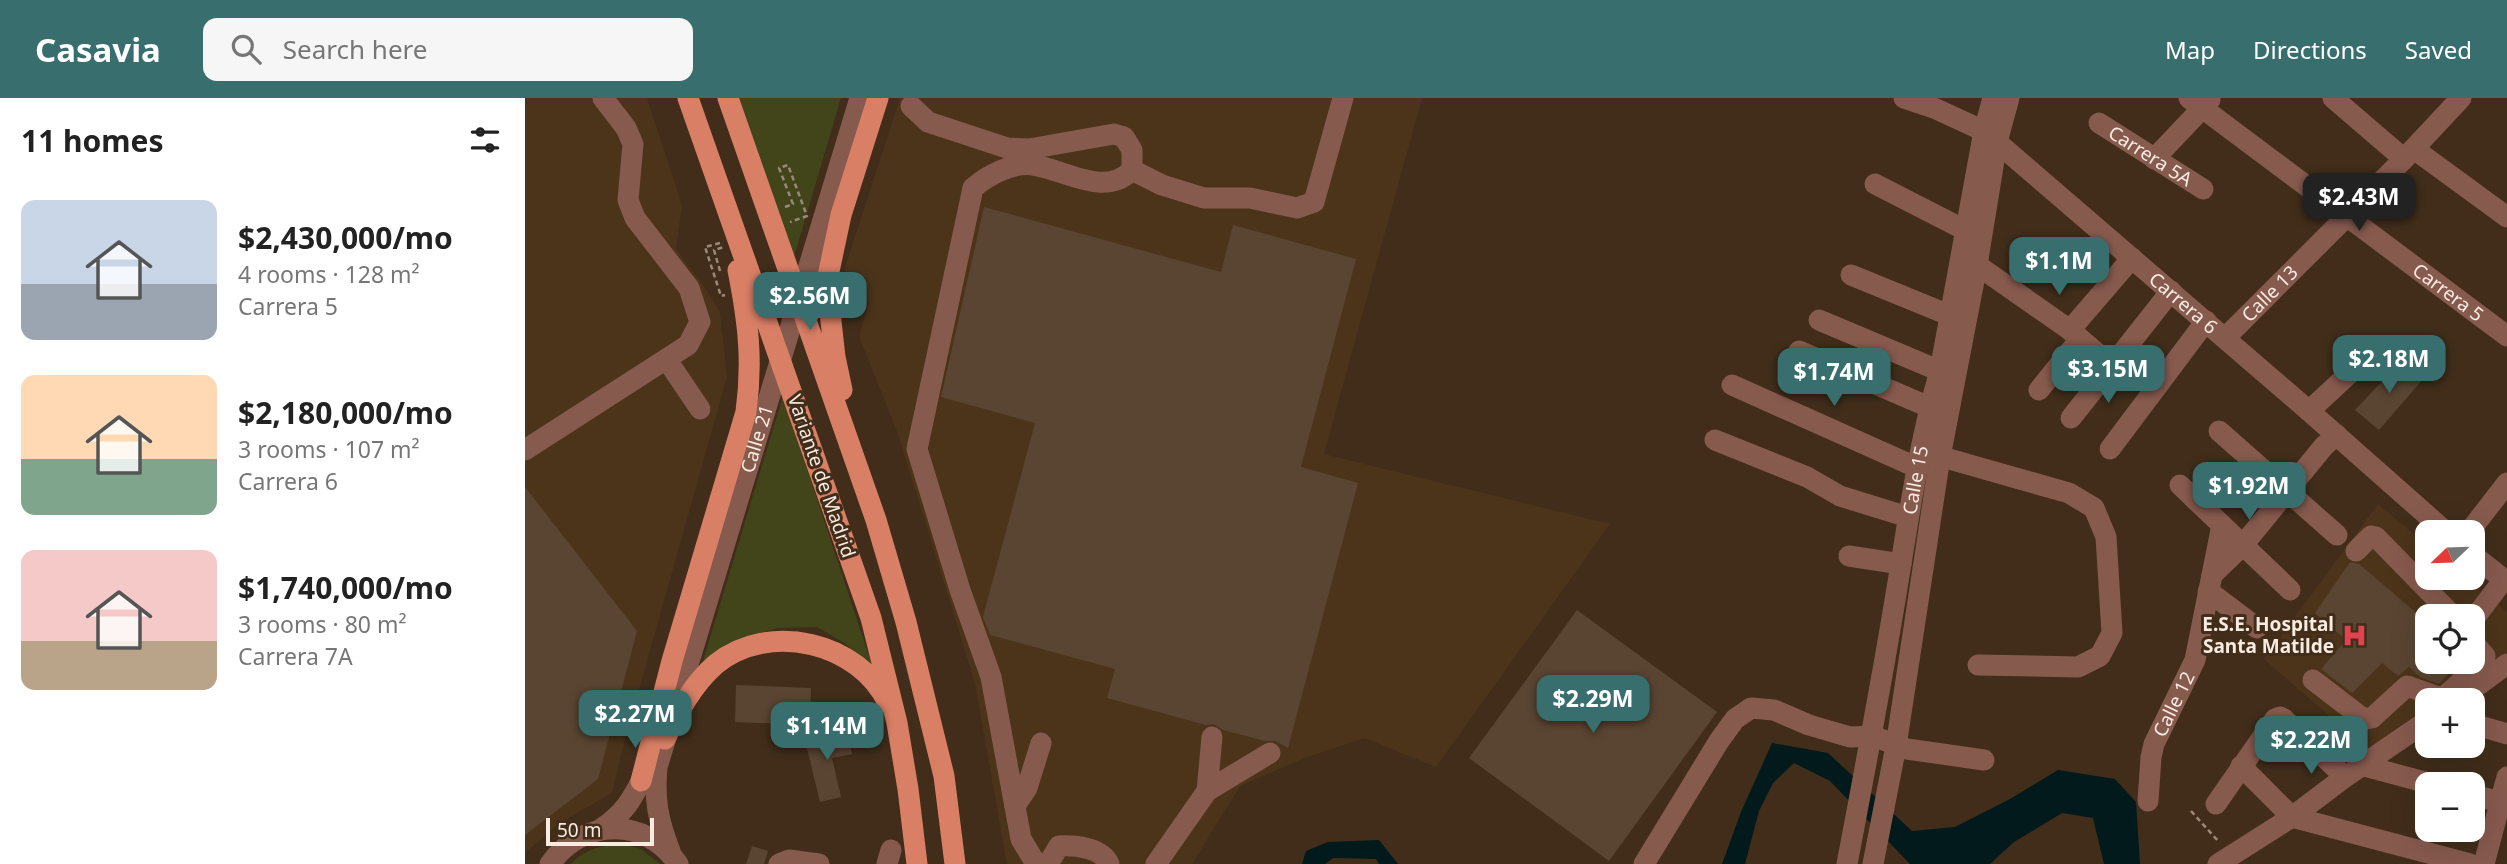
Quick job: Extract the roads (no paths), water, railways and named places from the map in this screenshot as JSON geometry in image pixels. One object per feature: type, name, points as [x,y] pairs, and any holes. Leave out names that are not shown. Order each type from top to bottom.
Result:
[{"type":"main road","name":"Variante de Madrid","points":[[688,98],[871,618],[897,723],[917,864]]},
{"type":"main road","name":"Variante de Madrid","points":[[728,98],[876,520],[906,622],[944,776],[955,864]]},
{"type":"main road","points":[[876,520],[835,356],[828,276],[841,215],[878,98]]},
{"type":"main road","points":[[641,781],[672,661],[746,412],[751,376],[748,322],[715,169]]},
{"type":"main road","points":[[665,739],[696,683],[719,662],[747,648],[777,641],[808,643],[838,653],[863,671],[884,695],[897,723]]},
{"type":"street","points":[[525,450],[688,345],[700,322],[689,288],[635,218],[628,200],[633,144],[627,128],[603,98]]},
{"type":"street","name":"Calle 21","points":[[674,858],[659,824],[655,796],[657,767],[860,98]]},
{"type":"street","points":[[1132,170],[1162,186],[1204,198],[1249,198],[1297,208],[1314,202],[1342,98]]},
{"type":"street","name":"Carrera 6","points":[[1904,98],[1934,108],[1990,137],[2206,321],[2433,520]]},
{"type":"street","name":"Calle 15","points":[[1847,864],[1873,736],[1908,517],[1927,459],[1977,265],[1993,98]]},
{"type":"street","name":"Calle 15","points":[[1874,856],[1896,746],[1927,459],[1930,407],[1940,371],[1965,230],[1990,137],[2009,98]]},
{"type":"street","points":[[2333,98],[2409,154],[2507,217]]},
{"type":"street","name":"Calle 13","points":[[2225,338],[2409,154],[2458,99]]},
{"type":"street","points":[[2154,159],[2201,102]]},
{"type":"street","name":"Carrera 5","points":[[2201,102],[2507,336]]},
{"type":"street","points":[[911,106],[928,122],[1030,156],[1105,184],[1122,180],[1132,170],[1132,150],[1124,137],[1114,134],[1030,156],[985,178],[973,188],[917,449],[960,590],[991,677],[1021,839],[1036,864]]},
{"type":"street","name":"Carrera 5A","points":[[2099,123],[2203,189]]},
{"type":"street","points":[[1875,184],[1965,230]]},
{"type":"street","points":[[2039,390],[2075,335],[2132,258]]},
{"type":"street","points":[[1977,265],[2075,335],[2112,366]]},
{"type":"street","points":[[1851,275],[1949,315]]},
{"type":"street","points":[[2071,418],[2171,291]]},
{"type":"street","points":[[1819,320],[1940,371]]},
{"type":"street","points":[[2110,449],[2206,321]]},
{"type":"street","points":[[1799,351],[1930,407]]},
{"type":"street","points":[[2309,411],[2366,358]]},
{"type":"street","points":[[667,360],[700,409]]},
{"type":"street","points":[[1732,385],[1927,459],[2069,493],[2094,508],[2106,537],[2112,633],[2099,656],[2078,667],[1978,665]]},
{"type":"street","points":[[2219,431],[2337,535]]},
{"type":"street","points":[[2257,628],[2210,583],[2324,446],[2337,435]]},
{"type":"street","points":[[1715,440],[1807,477],[1840,496],[1908,517]]},
{"type":"street","points":[[2478,520],[2507,483]]},
{"type":"street","points":[[2180,485],[2290,590]]},
{"type":"street","name":"Calle 12","points":[[2148,801],[2154,744],[2195,660],[2222,525]]},
{"type":"street","points":[[2356,551],[2371,536],[2376,537],[2415,571]]},
{"type":"street","points":[[1870,546],[1902,560]]},
{"type":"street","points":[[1849,556],[1902,560]]},
{"type":"street","points":[[2485,565],[2505,581],[2485,605]]},
{"type":"street","points":[[2433,590],[2444,604]]},
{"type":"street","points":[[2474,688],[2507,664]]},
{"type":"street","points":[[2313,680],[2367,719],[2372,718],[2407,686],[2438,697],[2445,696],[2470,674]]},
{"type":"street","points":[[1644,864],[1719,741],[1735,719],[1751,708],[1773,710],[1809,725],[1850,737],[1873,736],[1896,746],[1984,760]]},
{"type":"street","points":[[2216,804],[2275,719],[2280,717],[2353,771],[2415,781]]},
{"type":"street","points":[[2485,728],[2507,734]]},
{"type":"street","points":[[2225,859],[2292,817],[2415,729]]},
{"type":"street","points":[[1207,791],[1212,737]]},
{"type":"street","name":"Calle 21","points":[[601,829],[618,817],[632,801],[665,739]]},
{"type":"street","points":[[1015,806],[1027,788],[1041,743]]},
{"type":"street","points":[[1156,864],[1207,791],[1270,753]]},
{"type":"street","points":[[2241,766],[2292,817],[2405,856],[2470,864]]},
{"type":"street","points":[[2484,864],[2507,777]]},
{"type":"street","points":[[2485,798],[2500,802]]},
{"type":"street","points":[[550,864],[560,850],[579,836],[601,829],[626,828],[649,836],[674,858]]},
{"type":"street","points":[[1048,864],[1059,846],[1068,845],[1097,852],[1105,856],[1109,864]]},
{"type":"street","points":[[779,864],[789,860],[819,864]]},
{"type":"water","points":[[1772,743],[1828,753],[1912,831],[1955,827],[2010,799],[2058,770],[2115,779],[2136,802],[2140,864],[2104,864],[2093,818],[2062,813],[2014,842],[1990,864],[1910,864],[1830,781],[1794,763],[1773,783],[1759,811],[1745,864],[1722,864],[1741,812]]},
{"type":"water","points":[[1379,840],[1398,864],[1379,864],[1376,859],[1333,858],[1325,864],[1302,864],[1306,851],[1328,842]]},
{"type":"place","name":"E.S.E. Hospital Santa Matilde","points":[[2354,635]]}]
